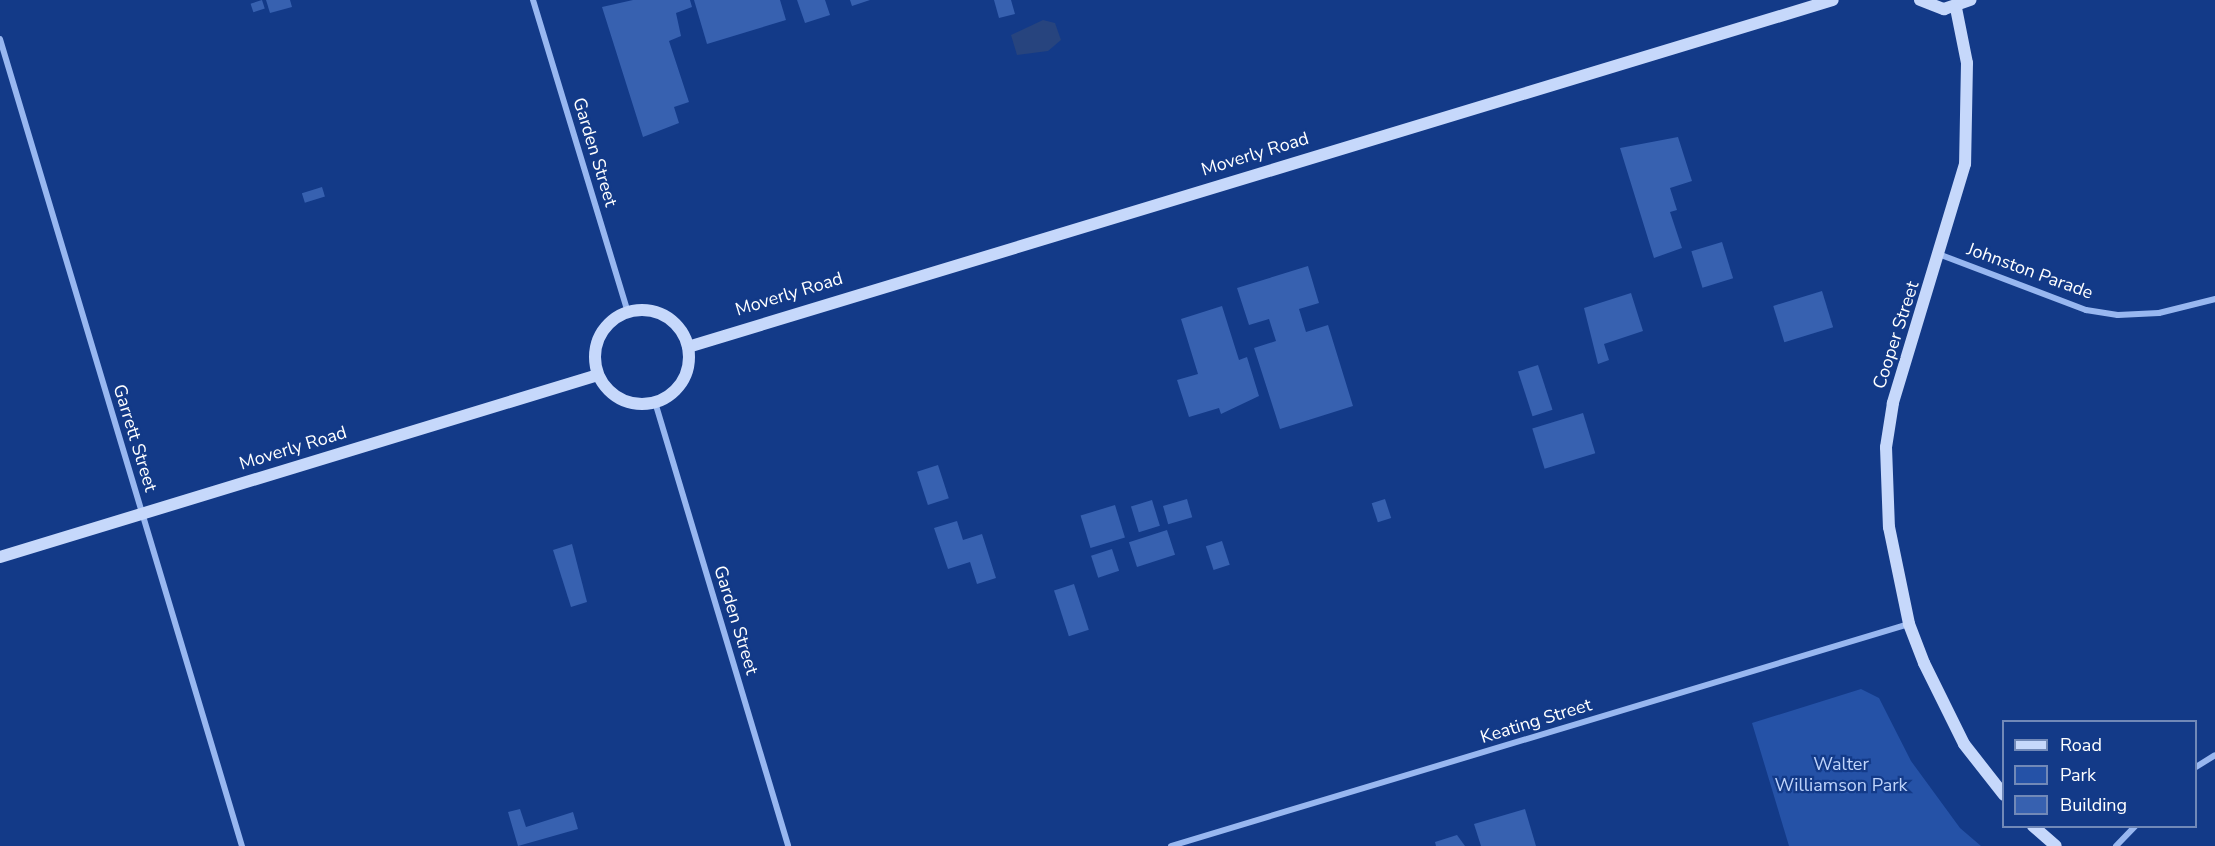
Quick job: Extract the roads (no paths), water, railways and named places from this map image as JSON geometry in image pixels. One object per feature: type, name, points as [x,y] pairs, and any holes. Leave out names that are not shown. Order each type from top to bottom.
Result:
[{"type":"street","name":"Garden Street","points":[[533,0],[628,312]]},
{"type":"street","name":"Moverly Road","points":[[688,347],[1833,0]]},
{"type":"street","points":[[1920,0],[1932,7],[1956,8],[1970,0]]},
{"type":"street","name":"Cooper Street","points":[[1956,8],[1967,63],[1967,138],[1959,195],[1941,255],[1903,363],[1886,447],[1889,527],[1909,624],[1948,715],[2002,792]]},
{"type":"street","name":"Garrett Street","points":[[0,39],[242,846]]},
{"type":"street","name":"Johnston Parade","points":[[1941,255],[2086,310],[2118,315],[2159,313],[2215,298]]},
{"type":"street","points":[[628,312],[659,313],[682,333],[688,347],[678,387],[654,402],[621,399],[598,375],[599,337],[628,312]]},
{"type":"street","name":"Moverly Road","points":[[0,557],[598,375]]},
{"type":"street","name":"Garden Street","points":[[654,402],[788,846]]},
{"type":"street","name":"Keating Street","points":[[1171,846],[1909,624]]},
{"type":"street","points":[[2197,766],[2215,755]]},
{"type":"street","points":[[2035,828],[2056,846]]},
{"type":"street","points":[[2116,846],[2133,828]]},
{"type":"park label","name":"Walter Williamson Park","points":[[1841,775]]}]
